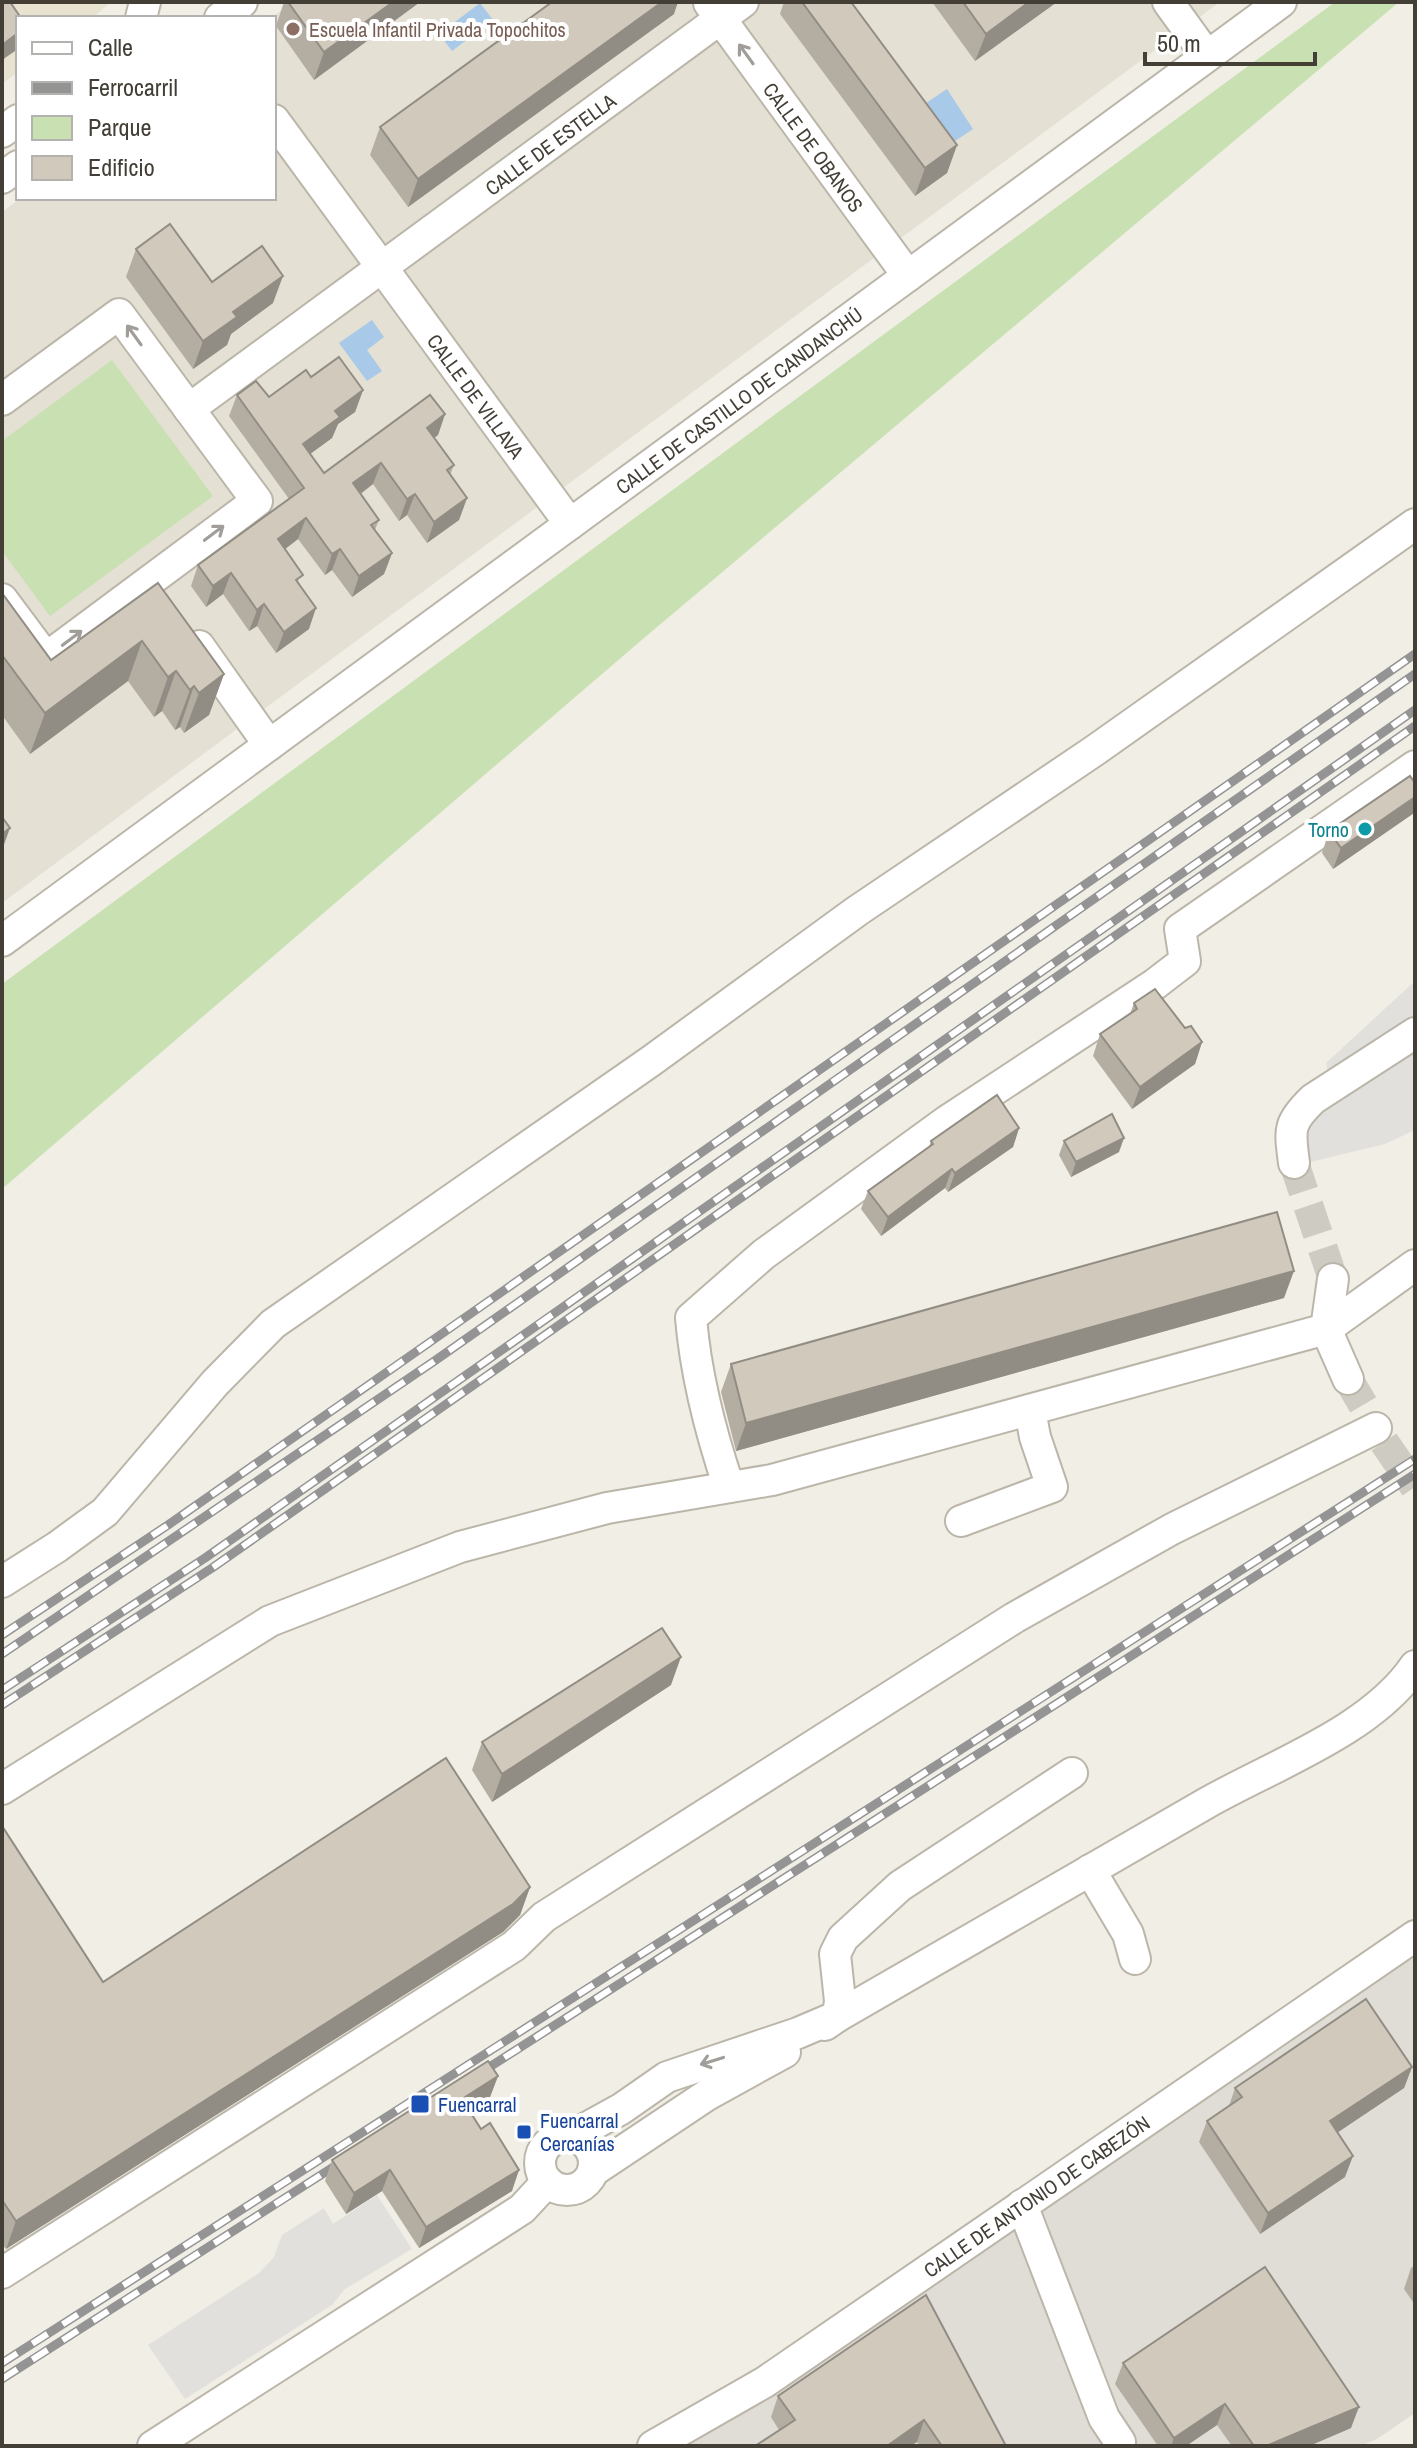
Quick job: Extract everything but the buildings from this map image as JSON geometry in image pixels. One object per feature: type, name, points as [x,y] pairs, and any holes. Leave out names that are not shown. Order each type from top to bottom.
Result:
[{"type":"street","points":[[221,16],[242,2]]},
{"type":"street","points":[[1168,2],[1207,56]]},
{"type":"street","name":"CALLE DE CASTILLO DE CANDANCHÚ","points":[[2,941],[1281,2]]},
{"type":"street","name":"CALLE DE ESTELLA","points":[[381,267],[724,8]]},
{"type":"street","name":"CALLE DE OBANOS","points":[[724,8],[908,276]]},
{"type":"street","name":"CALLE DE VILLAVA","points":[[276,123],[570,524]]},
{"type":"street","points":[[189,409],[381,267]]},
{"type":"street","points":[[2,599],[46,658],[257,501],[119,314],[5,391]]},
{"type":"street","points":[[2,1582],[105,1512],[215,1383],[273,1324],[651,1061],[857,911],[1094,751],[1415,524]]},
{"type":"street","points":[[151,579],[269,745]]},
{"type":"street","points":[[729,1487],[698,1385],[691,1318],[764,1254],[947,1121],[1165,977],[1185,961],[1180,929],[1415,766]]},
{"type":"street","points":[[1294,1163],[1290,1130],[1300,1112],[1313,1099],[1415,1033]]},
{"type":"street","points":[[2,1789],[270,1621],[460,1547],[607,1508],[786,1476],[1326,1329],[1415,1265]]},
{"type":"street","points":[[1333,1279],[1326,1329],[1348,1379]]},
{"type":"street","points":[[961,1521],[1052,1487],[1035,1437],[1030,1410]]},
{"type":"street","points":[[2,2273],[514,1946],[544,1917],[1014,1618],[1172,1529],[1376,1428]]},
{"type":"street","points":[[838,2016],[798,2033],[667,2077],[621,2109],[572,2136],[555,2138],[543,2150],[539,2167],[547,2182],[569,2191],[584,2184],[593,2171],[707,2095],[805,2041],[838,2016],[1090,1870],[1373,1712],[1395,1693],[1415,1666]]},
{"type":"street","points":[[838,2016],[840,2001],[835,1954],[843,1938],[900,1886],[1072,1773]]},
{"type":"street","points":[[1090,1870],[1128,1934],[1135,1959]]},
{"type":"street","name":"CALLE DE ANTONIO DE CABEZÓN","points":[[653,2446],[765,2382],[1415,1936]]},
{"type":"street","points":[[572,2136],[587,2145],[594,2162],[593,2171]]},
{"type":"street","points":[[153,2446],[522,2209],[547,2182]]},
{"type":"street","points":[[1022,2205],[1104,2418],[1120,2442]]},
{"type":"shaded area","points":[[2,2],[111,2],[94,16],[16,16],[16,74],[2,84]]},
{"type":"shaded area","points":[[293,2],[1220,2],[2,903],[2,212],[18,200],[276,200],[274,16]]},
{"type":"shaded area","points":[[1415,981],[1415,1130],[1385,1144],[1306,1163],[1305,1130],[1311,1121],[1336,1104],[1326,1063]]},
{"type":"shaded area","points":[[1415,1947],[1415,2413],[1377,2439],[1360,2446],[634,2446]]},
{"type":"shaded area","points":[[377,2195],[412,2249],[345,2289],[332,2305],[185,2399],[148,2345],[259,2273],[274,2257],[282,2235],[324,2208],[333,2224]]},
{"type":"green space","points":[[1335,2],[1399,2],[644,638],[2,1189],[2,984]]},
{"type":"green space","points":[[112,360],[213,496],[50,616],[2,551],[2,441]]},
{"type":"water","points":[[480,3],[493,20],[452,51],[439,34]]},
{"type":"water","points":[[947,89],[973,129],[952,143],[926,103]]},
{"type":"water","points":[[372,320],[384,337],[367,350],[382,371],[367,381],[339,343]]},
{"type":"tunnel","points":[[1294,1163],[1333,1279]]},
{"type":"tunnel","points":[[1348,1379],[1368,1413]]},
{"type":"tunnel","points":[[1384,1442],[1415,1487]]},
{"type":"railway","points":[[2,1635],[168,1525],[1415,654]]},
{"type":"railway","points":[[2,1654],[433,1362],[1415,674]]},
{"type":"railway","points":[[2,1690],[205,1558],[1415,710]]},
{"type":"railway","points":[[2,1705],[212,1568],[1415,726]]},
{"type":"railway","points":[[2,2363],[1415,1459]]},
{"type":"railway","points":[[474,2077],[1415,1474]]},
{"type":"railway","points":[[2,2379],[349,2157]]},
{"type":"place","name":"Escuela Infantil Privada Topochitos","points":[[293,29]]},
{"type":"place","name":"Torno","points":[[1365,829]]},
{"type":"place","name":"Fuencarral","points":[[420,2104]]},
{"type":"place","name":"Fuencarral Cercanías","points":[[524,2132]]}]
